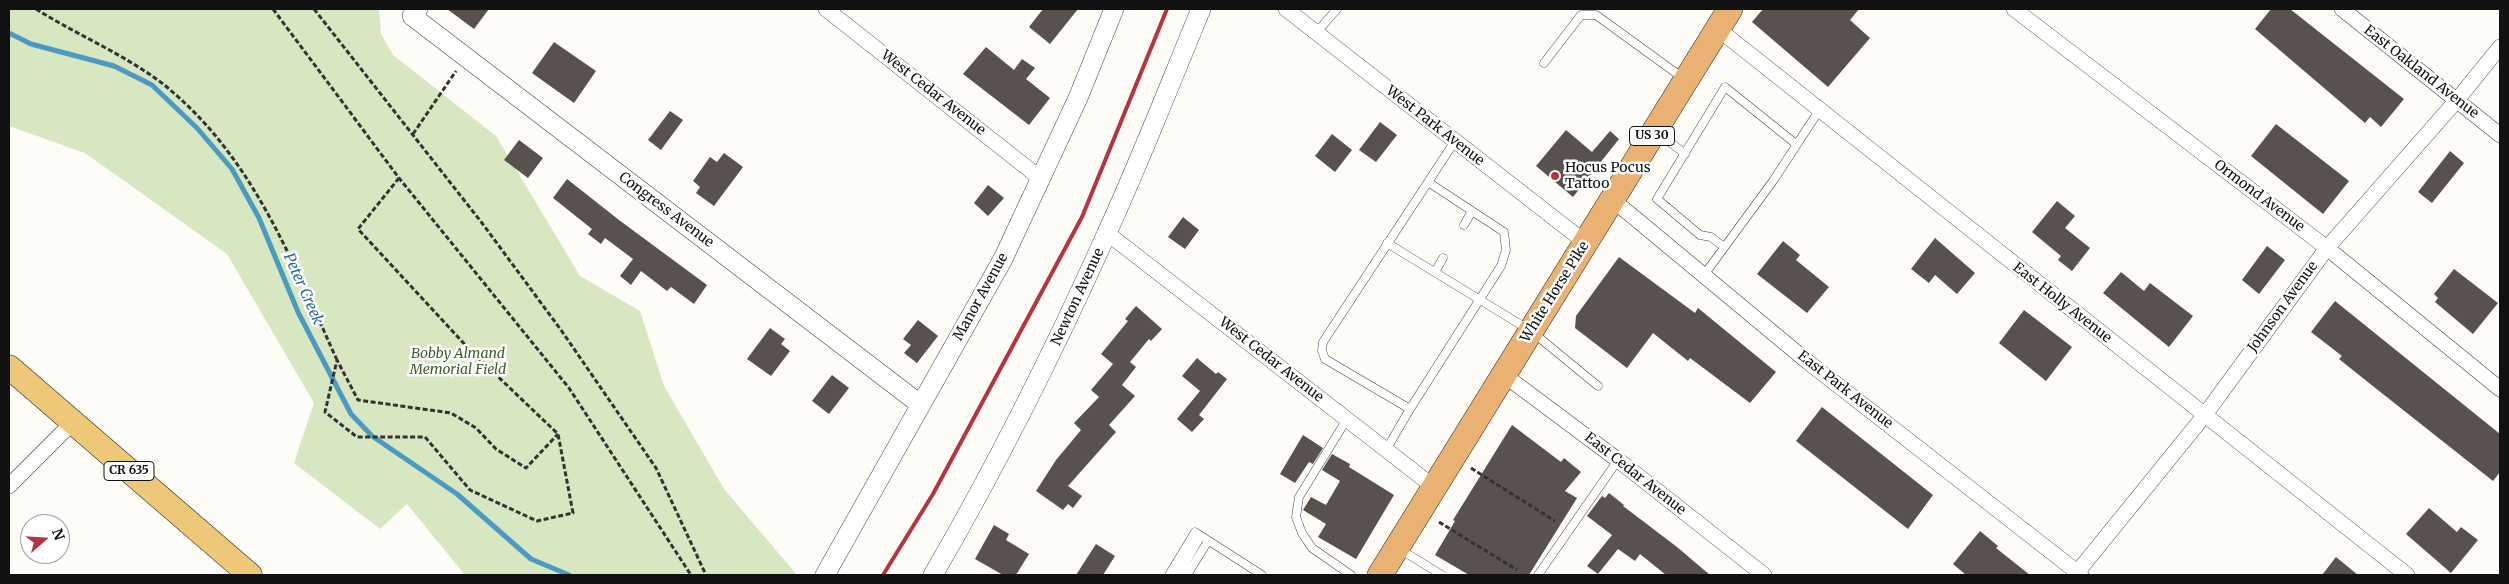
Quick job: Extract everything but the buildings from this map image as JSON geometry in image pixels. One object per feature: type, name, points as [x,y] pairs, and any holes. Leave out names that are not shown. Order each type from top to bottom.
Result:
[{"type":"highway","name":"White Horse Pike","points":[[1380,575],[1724,19]]},
{"type":"main road","name":"CR 635","points":[[9,367],[250,575]]},
{"type":"street","name":"West Cedar Avenue","points":[[826,9],[1040,178]]},
{"type":"street","name":"Manor Avenue","points":[[826,575],[1003,259],[1078,98],[1114,9]]},
{"type":"street","name":"Newton Avenue","points":[[934,575],[1018,420],[1107,233],[1201,9]]},
{"type":"street","name":"West Park Avenue","points":[[1286,9],[1586,243]]},
{"type":"street","name":"Ormond Avenue","points":[[2014,9],[2327,248],[2500,389]]},
{"type":"street","name":"East Oakland Avenue","points":[[2342,9],[2500,135]]},
{"type":"street","name":"Congress Avenue","points":[[415,12],[921,404]]},
{"type":"street","name":"East Holly Avenue","points":[[1724,19],[1820,109],[2204,416],[2407,575]]},
{"type":"street","name":"Johnson Avenue","points":[[2078,574],[2204,416],[2327,248],[2457,100],[2500,47]]},
{"type":"street","name":"East Park Avenue","points":[[1613,200],[1808,362],[2078,574]]},
{"type":"street","name":"West Cedar Avenue","points":[[1107,233],[1434,487]]},
{"type":"street","name":"East Cedar Avenue","points":[[1504,375],[1618,460],[1764,575]]},
{"type":"street","points":[[9,486],[73,422]]},
{"type":"lane","points":[[1316,33],[1337,9]]},
{"type":"lane","points":[[1544,63],[1581,16],[1596,15],[1686,80]]},
{"type":"lane","points":[[1724,246],[1711,237],[1700,235],[1657,199],[1725,87],[1796,144]]},
{"type":"lane","points":[[1704,275],[1773,180],[1820,109]]},
{"type":"lane","points":[[1655,131],[1685,154]]},
{"type":"lane","points":[[1410,410],[1325,359],[1322,351],[1323,342],[1454,141]]},
{"type":"lane","points":[[1386,450],[1501,266],[1506,250],[1507,240],[1504,232],[1428,182]]},
{"type":"lane","points":[[1464,225],[1472,211]]},
{"type":"lane","points":[[1387,243],[1531,331],[1598,386]]},
{"type":"lane","points":[[1435,272],[1443,258]]},
{"type":"lane","points":[[1346,419],[1299,497],[1296,517],[1302,533],[1312,548],[1351,575]]},
{"type":"lane","points":[[1538,575],[1618,460]]},
{"type":"lane","points":[[1169,575],[1201,536]]},
{"type":"lane","points":[[1178,575],[1201,536]]},
{"type":"lane","points":[[1187,575],[1201,536]]},
{"type":"lane","points":[[1201,536],[1262,575]]},
{"type":"lane","points":[[1397,548],[1442,575]]},
{"type":"path","points":[[36,9],[72,32],[116,53],[162,83],[204,120],[243,172],[275,223],[337,360],[358,400],[451,413],[476,428],[496,449],[526,468],[558,434]]},
{"type":"path","points":[[273,9],[399,178],[569,388],[690,575]]},
{"type":"path","points":[[314,9],[413,134],[561,330],[656,468],[706,575]]},
{"type":"path","points":[[413,134],[456,70]]},
{"type":"path","points":[[337,360],[325,412],[357,437],[425,437],[470,490],[537,520],[573,513],[558,434],[469,349],[358,229],[399,178]]},
{"type":"path","points":[[1471,468],[1555,521]]},
{"type":"path","points":[[1439,522],[1517,570]]},
{"type":"green space","name":"Bobby Almand Memorial Field","points":[[9,9],[379,9],[381,34],[393,55],[496,136],[580,276],[640,311],[664,386],[724,489],[797,575],[465,575],[407,504],[380,529],[294,463],[314,403],[227,254],[85,153],[9,126]]},
{"type":"waterway","name":"Peter Creek","points":[[9,33],[31,44],[114,66],[152,85],[197,128],[232,169],[259,218],[298,312],[351,414],[372,436],[457,494],[531,559],[569,575]]},
{"type":"railway","points":[[883,575],[933,494],[1082,217],[1167,9]]},
{"type":"place","name":"Hocus Pocus Tattoo","points":[[1555,176]]}]
